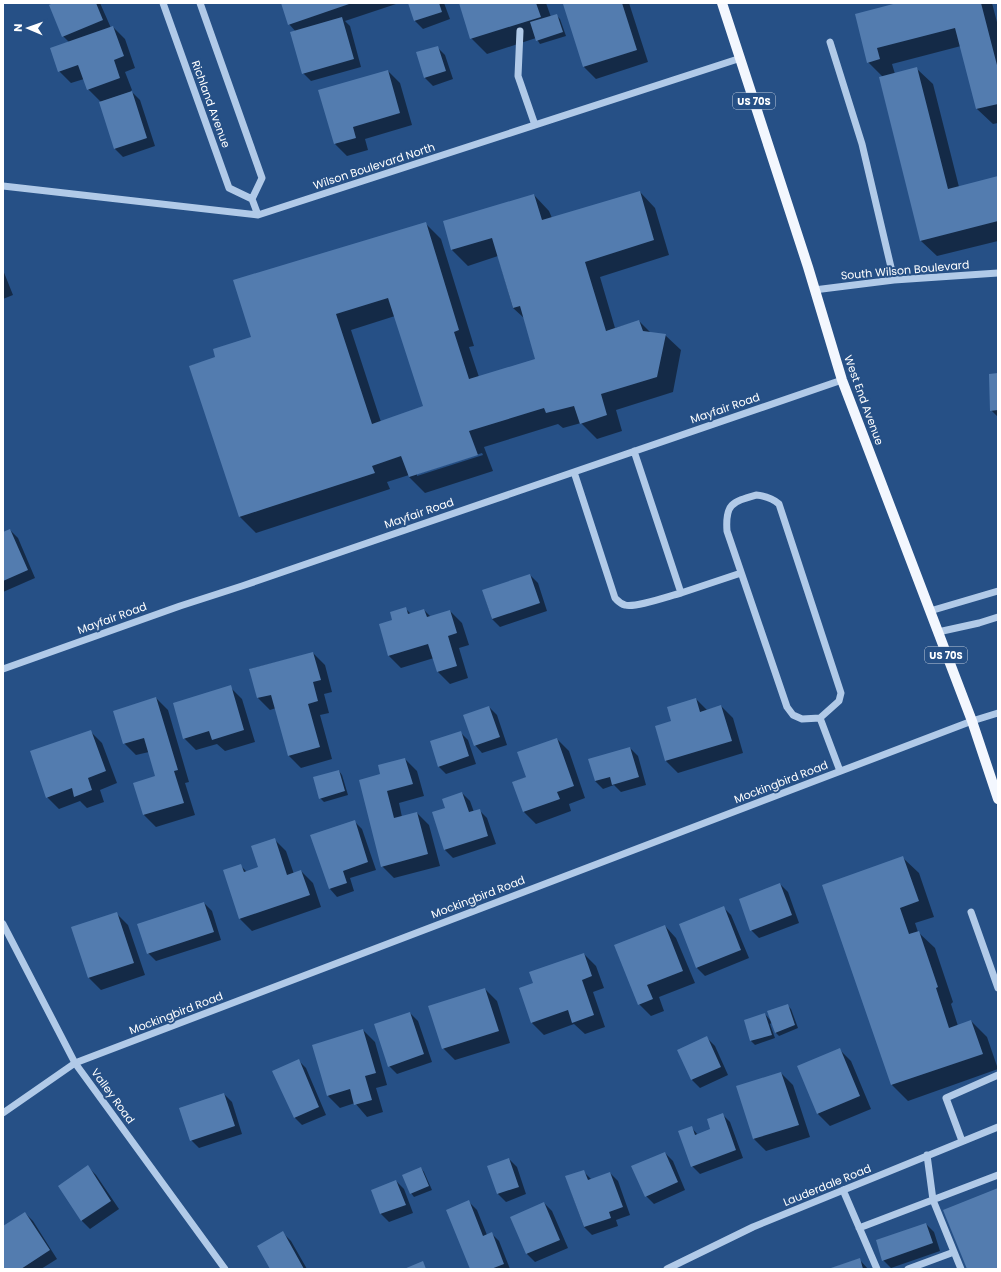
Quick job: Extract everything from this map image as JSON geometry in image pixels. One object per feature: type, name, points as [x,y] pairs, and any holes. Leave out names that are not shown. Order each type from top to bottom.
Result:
[{"type":"main road","name":"West End Avenue","points":[[722,3],[741,58],[842,380],[972,721],[998,799]]},
{"type":"street","name":"Richland Avenue","points":[[163,3],[229,188],[252,199]]},
{"type":"street","points":[[200,3],[262,178],[252,199],[258,215]]},
{"type":"street","points":[[520,31],[518,76],[535,125]]},
{"type":"street","points":[[830,42],[862,144],[894,280]]},
{"type":"street","name":"Wilson Boulevard North","points":[[3,186],[258,215],[741,58]]},
{"type":"street","name":"South Wilson Boulevard","points":[[814,290],[894,280],[998,273]]},
{"type":"street","name":"Mayfair Road","points":[[3,669],[180,606],[842,380]]},
{"type":"street","points":[[634,451],[681,593]]},
{"type":"street","points":[[574,472],[615,598],[619,602],[626,606],[635,605],[681,593],[741,573]]},
{"type":"street","points":[[756,495],[773,499],[779,504],[841,693],[839,701],[820,718],[802,719],[793,715],[788,707],[727,531],[726,519],[729,508],[736,501],[756,495]]},
{"type":"street","points":[[930,611],[998,591]]},
{"type":"street","points":[[938,632],[979,623],[998,617]]},
{"type":"street","name":"Mockingbird Road","points":[[3,1113],[75,1063],[840,771],[972,721],[998,713]]},
{"type":"street","points":[[820,718],[840,771]]},
{"type":"street","points":[[971,912],[998,988]]},
{"type":"street","name":"Valley Road","points":[[3,924],[75,1063],[225,1269]]},
{"type":"street","points":[[962,1141],[946,1098],[998,1075]]},
{"type":"street","name":"Lauderdale Road","points":[[666,1269],[754,1227],[998,1126]]},
{"type":"street","points":[[927,1156],[933,1200],[961,1269]]},
{"type":"street","points":[[859,1228],[998,1175]]},
{"type":"street","points":[[843,1190],[877,1269]]},
{"type":"street","points":[[908,1269],[954,1252]]},
{"type":"building","points":[[53,3],[96,3],[103,20],[62,37],[49,5]]},
{"type":"building","points":[[281,3],[352,3],[288,25]]},
{"type":"building","points":[[408,3],[439,3],[442,12],[414,21]]},
{"type":"building","points":[[459,3],[536,3],[541,17],[470,39]]},
{"type":"building","points":[[622,3],[637,50],[583,67],[563,4]]},
{"type":"building","points":[[897,3],[981,3],[998,69],[998,104],[976,109],[955,28],[877,48],[880,59],[867,63],[855,14]]},
{"type":"building","points":[[557,14],[563,32],[536,41],[530,22]]},
{"type":"building","points":[[342,17],[354,59],[302,74],[290,32]]},
{"type":"building","points":[[113,26],[124,56],[114,60],[120,78],[87,90],[78,65],[58,72],[50,48]]},
{"type":"building","points":[[438,46],[446,71],[424,78],[416,52]]},
{"type":"building","points":[[917,67],[948,189],[998,176],[998,221],[920,241],[879,77]]},
{"type":"building","points":[[388,70],[400,113],[353,127],[356,138],[334,144],[318,90]]},
{"type":"building","points":[[132,91],[147,138],[114,149],[99,102]]},
{"type":"building","points":[[640,191],[654,240],[585,262],[606,331],[639,320],[643,331],[666,334],[657,377],[601,394],[607,415],[580,424],[574,406],[546,413],[544,408],[469,431],[478,455],[409,477],[401,456],[372,466],[375,473],[239,517],[189,366],[215,357],[213,349],[251,337],[233,280],[426,222],[459,330],[454,332],[469,379],[535,359],[520,306],[513,308],[492,238],[451,250],[443,221],[534,194],[542,220]],"holes":[[[388,298],[423,406],[372,424],[336,314]]]},
{"type":"building","points":[[998,373],[998,410],[990,411],[989,374]]},
{"type":"building","points":[[10,529],[28,570],[3,581],[3,532]]},
{"type":"building","points":[[530,574],[540,603],[492,619],[482,590]]},
{"type":"building","points":[[406,607],[408,614],[424,609],[427,617],[450,610],[457,633],[448,636],[457,666],[437,672],[428,644],[388,656],[379,624],[392,620],[390,612]]},
{"type":"building","points":[[313,652],[321,680],[313,682],[318,701],[308,704],[320,747],[288,756],[271,695],[257,698],[249,669]]},
{"type":"building","points":[[231,685],[244,730],[212,740],[209,731],[183,739],[173,703]]},
{"type":"building","points":[[156,697],[178,770],[174,771],[184,803],[143,815],[133,783],[155,776],[144,738],[123,744],[113,711]]},
{"type":"building","points":[[696,698],[700,712],[721,705],[732,741],[665,761],[655,726],[671,721],[667,707]]},
{"type":"building","points":[[489,706],[500,737],[474,746],[463,715]]},
{"type":"building","points":[[91,730],[106,771],[88,778],[92,790],[74,797],[72,788],[46,798],[30,751]]},
{"type":"building","points":[[461,731],[469,756],[438,767],[430,741]]},
{"type":"building","points":[[557,738],[574,786],[557,792],[560,799],[523,812],[512,782],[526,777],[517,752]]},
{"type":"building","points":[[630,747],[639,777],[612,785],[610,777],[595,781],[588,759]]},
{"type":"building","points":[[405,758],[413,784],[387,791],[394,818],[417,812],[428,854],[381,867],[359,780],[380,774],[378,765]]},
{"type":"building","points":[[339,770],[345,791],[319,799],[313,777]]},
{"type":"building","points":[[462,792],[469,812],[480,809],[488,836],[444,850],[432,812],[445,808],[442,799]]},
{"type":"building","points":[[355,820],[368,862],[343,871],[347,883],[329,889],[310,835]]},
{"type":"building","points":[[275,838],[287,875],[301,870],[310,895],[239,919],[223,870],[241,864],[244,872],[258,867],[251,846]]},
{"type":"building","points":[[903,856],[919,901],[900,908],[909,934],[919,931],[938,987],[936,988],[949,1028],[971,1020],[983,1054],[891,1085],[822,885]]},
{"type":"building","points":[[780,883],[792,915],[750,931],[739,899]]},
{"type":"building","points":[[204,902],[214,932],[147,954],[137,924]]},
{"type":"building","points":[[724,906],[741,950],[696,968],[679,924]]},
{"type":"building","points":[[117,912],[134,963],[88,978],[71,927]]},
{"type":"building","points":[[665,925],[683,971],[647,985],[653,999],[638,1005],[614,945]]},
{"type":"building","points":[[584,953],[592,976],[582,980],[594,1015],[572,1023],[568,1010],[531,1023],[519,988],[533,983],[529,972]]},
{"type":"building","points":[[485,988],[499,1031],[442,1049],[428,1006]]},
{"type":"building","points":[[788,1004],[795,1025],[775,1033],[767,1011]]},
{"type":"building","points":[[410,1012],[424,1054],[388,1067],[374,1024]]},
{"type":"building","points":[[765,1013],[772,1035],[750,1041],[744,1020]]},
{"type":"building","points":[[363,1029],[376,1073],[365,1076],[372,1100],[354,1105],[350,1089],[327,1096],[312,1045]]},
{"type":"building","points":[[707,1036],[721,1067],[691,1080],[677,1050]]},
{"type":"building","points":[[840,1048],[860,1096],[817,1114],[797,1066]]},
{"type":"building","points":[[299,1059],[319,1107],[294,1118],[272,1071]]},
{"type":"building","points":[[781,1072],[799,1125],[753,1139],[736,1086]]},
{"type":"building","points":[[224,1093],[235,1126],[190,1141],[179,1108]]},
{"type":"building","points":[[723,1113],[736,1150],[691,1167],[678,1131],[692,1126],[695,1135],[710,1129],[707,1119]]},
{"type":"building","points":[[665,1152],[678,1182],[645,1197],[631,1166]]},
{"type":"building","points":[[509,1158],[519,1187],[497,1194],[487,1166]]},
{"type":"building","points":[[88,1165],[111,1201],[81,1221],[58,1186]]},
{"type":"building","points":[[421,1167],[429,1186],[410,1194],[402,1175]]},
{"type":"building","points":[[584,1170],[588,1180],[610,1172],[623,1207],[609,1212],[611,1218],[584,1227],[565,1176]]},
{"type":"building","points":[[396,1180],[406,1205],[380,1214],[371,1190]]},
{"type":"building","points":[[998,1188],[998,1269],[967,1269],[943,1210]]},
{"type":"building","points":[[469,1200],[483,1236],[492,1232],[504,1264],[491,1269],[470,1269],[446,1210]]},
{"type":"building","points":[[544,1202],[560,1240],[526,1254],[510,1217]]},
{"type":"building","points":[[25,1212],[50,1250],[21,1269],[3,1269],[3,1226]]},
{"type":"building","points":[[926,1223],[933,1243],[882,1261],[876,1240]]},
{"type":"building","points":[[283,1231],[304,1269],[270,1269],[257,1246]]},
{"type":"building","points":[[860,1258],[863,1269],[828,1269]]},
{"type":"building","points":[[423,1261],[426,1269],[404,1269]]}]
